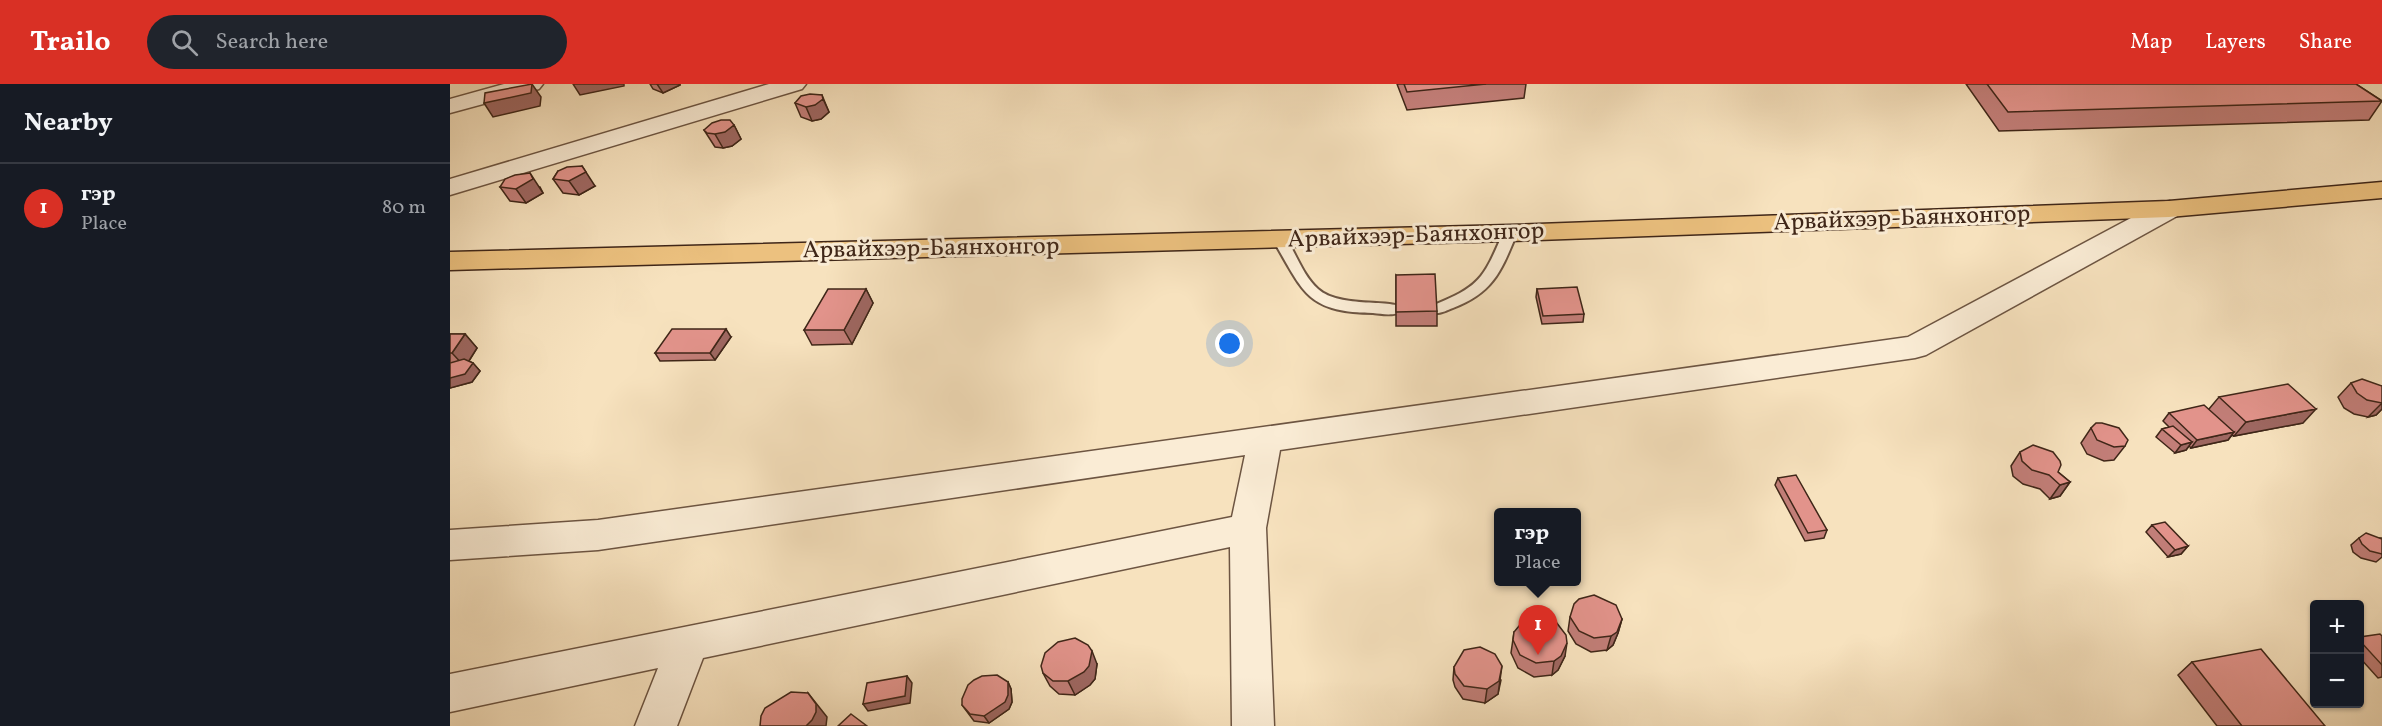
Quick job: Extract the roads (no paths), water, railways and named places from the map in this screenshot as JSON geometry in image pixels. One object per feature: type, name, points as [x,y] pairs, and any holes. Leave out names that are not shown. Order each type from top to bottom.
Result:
[{"type":"highway","name":"Арвайхээр-Баянхонгор","points":[[450,261],[1280,240],[2169,209],[2382,190]]},
{"type":"street","points":[[450,106],[531,84]]},
{"type":"street","points":[[450,187],[794,84]]},
{"type":"street","points":[[450,545],[598,534],[1915,347],[2169,209]]},
{"type":"street","points":[[1253,726],[1248,528],[1265,440]]},
{"type":"street","points":[[450,693],[1248,528]]},
{"type":"street","points":[[656,726],[688,644]]},
{"type":"lane","points":[[1436,309],[1481,289],[1490,279],[1510,233]]},
{"type":"lane","points":[[1280,240],[1312,293],[1330,302],[1396,309]]},
{"type":"place","name":"гэр","points":[[1538,655]]}]
